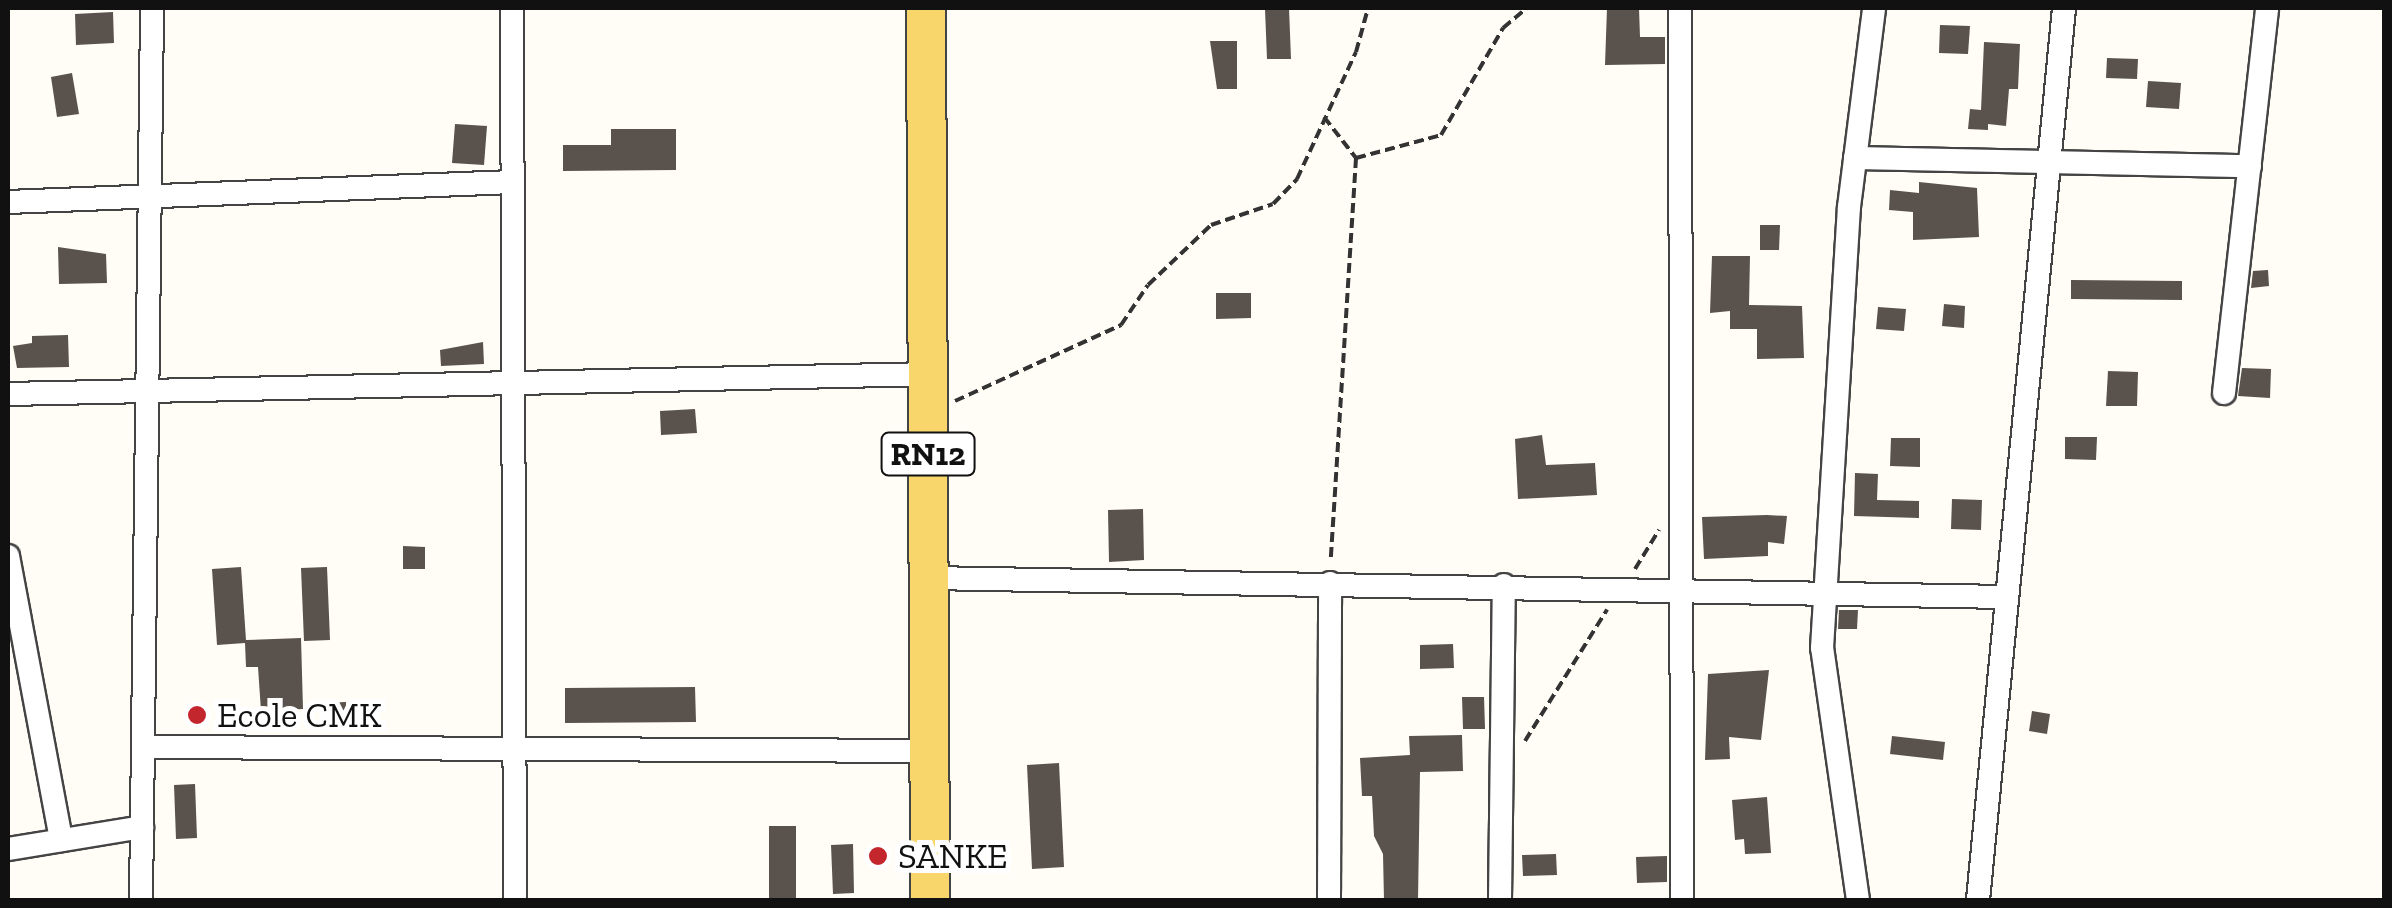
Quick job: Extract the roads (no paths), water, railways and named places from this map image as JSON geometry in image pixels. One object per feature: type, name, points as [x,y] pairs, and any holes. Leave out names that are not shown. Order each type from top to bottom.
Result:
[{"type":"main road","name":"RN12","points":[[926,8],[930,900]]},
{"type":"street","points":[[141,900],[152,8]]},
{"type":"street","points":[[512,8],[515,900]]},
{"type":"street","points":[[1680,8],[1682,900]]},
{"type":"street","points":[[1858,900],[1822,648],[1855,158],[1874,8]]},
{"type":"street","points":[[1978,900],[2064,8]]},
{"type":"street","points":[[2224,393],[2267,8]]},
{"type":"street","points":[[1855,158],[2250,166]]},
{"type":"street","points":[[8,202],[512,182]]},
{"type":"street","points":[[8,394],[929,374]]},
{"type":"street","points":[[8,556],[61,840]]},
{"type":"street","points":[[928,578],[1825,590],[2007,597]]},
{"type":"street","points":[[1329,900],[1330,583]]},
{"type":"street","points":[[1500,900],[1504,585]]},
{"type":"street","points":[[143,747],[928,750]]},
{"type":"street","points":[[8,848],[142,827]]},
{"type":"place","name":"Ecole CMK","points":[[197,715]]},
{"type":"place","name":"SANKE","points":[[878,856]]}]
